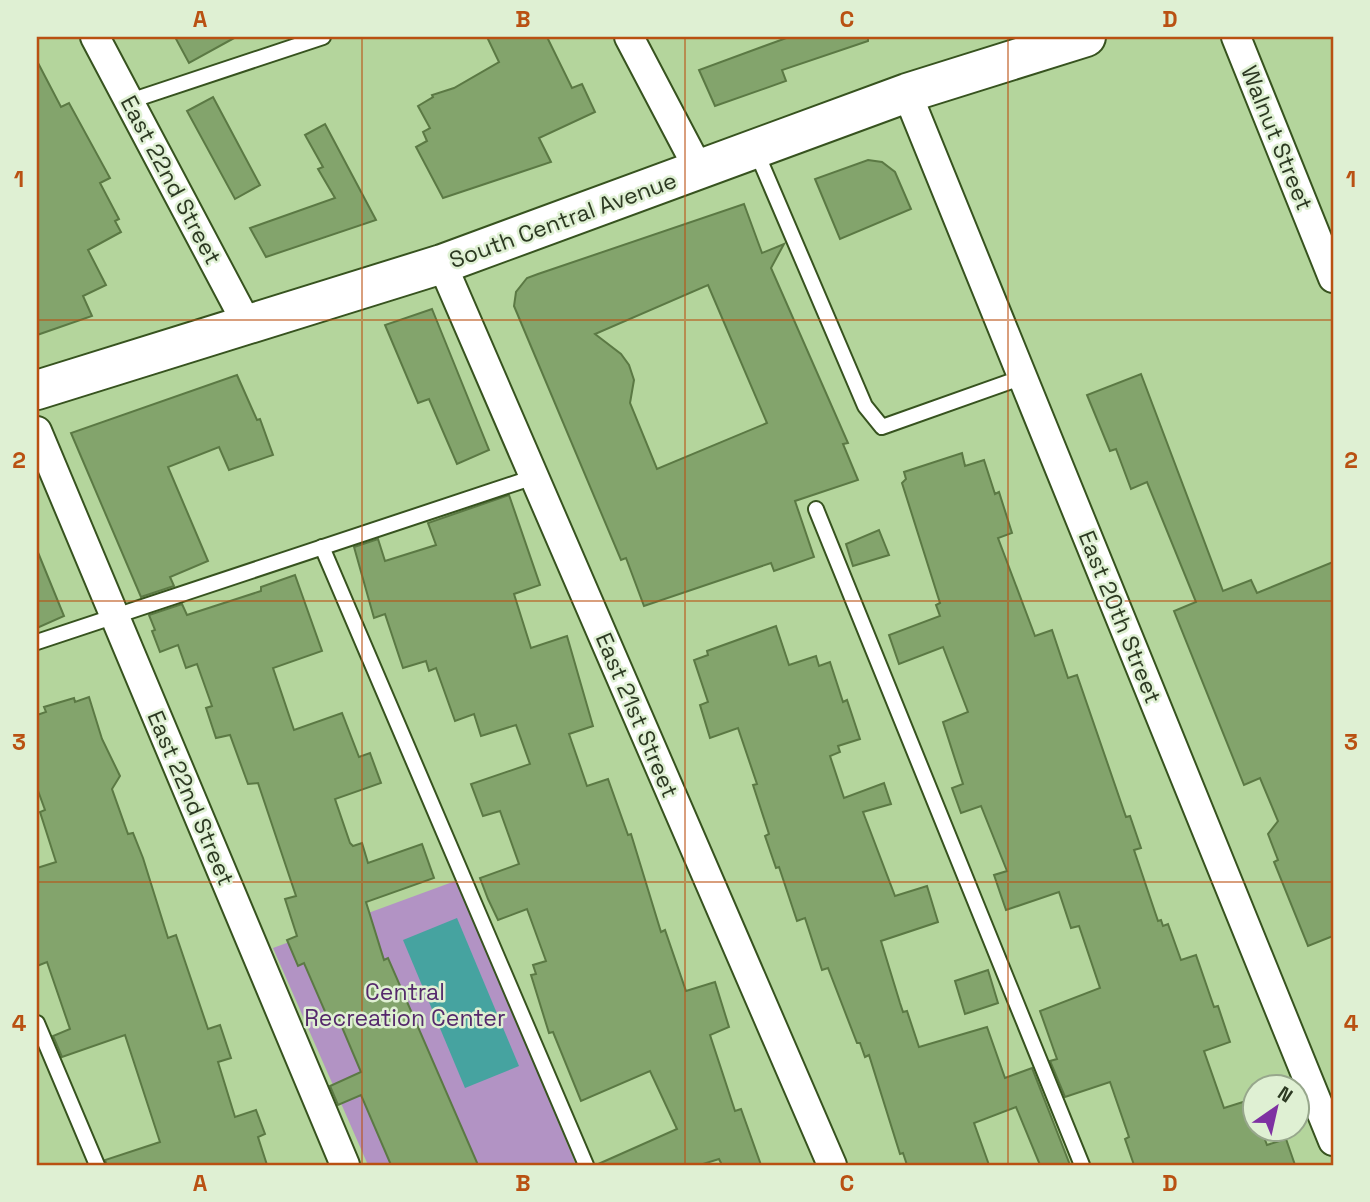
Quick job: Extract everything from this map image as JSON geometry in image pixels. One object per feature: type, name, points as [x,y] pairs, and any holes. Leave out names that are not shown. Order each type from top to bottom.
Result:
[{"type":"main road","name":"South Central Avenue","points":[[37,390],[442,264],[907,93],[1086,37]]},
{"type":"street","name":"East 22nd Street","points":[[95,37],[247,324]]},
{"type":"street","points":[[629,37],[699,170]]},
{"type":"street","name":"Walnut Street","points":[[1236,37],[1333,278]]},
{"type":"street","name":"East 20th Street","points":[[907,93],[1333,1141]]},
{"type":"street","name":"East 21st Street","points":[[442,264],[832,1165]]},
{"type":"street","name":"East 22nd Street","points":[[37,431],[345,1165]]},
{"type":"lane","points":[[130,102],[323,37]]},
{"type":"lane","points":[[755,149],[865,406],[882,427],[1023,377]]},
{"type":"lane","points":[[37,642],[534,477]]},
{"type":"lane","points":[[816,509],[1082,1165]]},
{"type":"lane","points":[[322,547],[586,1165]]},
{"type":"lane","points":[[37,1023],[97,1165]]},
{"type":"green space","name":"Central Recreation Center","points":[[458,880],[576,1165],[368,1165],[273,948]]},
{"type":"water","points":[[457,918],[519,1066],[465,1088],[403,940]]},
{"type":"building","points":[[175,37],[236,37],[189,63]]},
{"type":"building","points":[[487,37],[547,37],[572,88],[582,84],[595,112],[539,138],[551,162],[443,198],[416,147],[427,141],[423,132],[430,128],[418,106],[433,97],[432,95],[454,88],[499,62]]},
{"type":"building","points":[[789,37],[868,37],[868,41],[782,70],[786,81],[715,106],[699,70]]},
{"type":"building","points":[[37,61],[61,107],[69,103],[110,178],[100,183],[119,219],[115,221],[121,232],[88,250],[106,285],[83,296],[92,316],[37,335]]},
{"type":"building","points":[[213,97],[260,185],[235,199],[187,111]]},
{"type":"building","points":[[325,124],[376,220],[266,257],[250,228],[335,198],[318,169],[323,167],[305,135]]},
{"type":"building","points":[[868,160],[882,162],[895,172],[911,209],[840,239],[815,179]]},
{"type":"building","points":[[744,204],[762,253],[784,244],[771,268],[848,443],[843,444],[858,480],[795,501],[814,557],[774,571],[771,563],[644,606],[626,558],[621,560],[514,306],[516,292],[527,278]],"holes":[[[708,285],[767,423],[657,469],[630,403],[634,380],[629,365],[621,354],[595,334]]]},
{"type":"building","points":[[432,309],[489,450],[457,464],[429,399],[418,403],[385,325]]},
{"type":"building","points":[[1141,374],[1223,591],[1251,580],[1257,593],[1333,562],[1333,936],[1308,946],[1274,862],[1278,860],[1268,834],[1278,821],[1260,778],[1244,785],[1174,611],[1196,602],[1147,482],[1131,489],[1116,449],[1110,451],[1087,395]]},
{"type":"building","points":[[237,375],[257,420],[260,419],[273,455],[229,470],[219,447],[168,467],[208,561],[170,577],[174,586],[141,597],[71,433]]},
{"type":"building","points":[[962,453],[965,466],[984,460],[995,494],[999,492],[1012,533],[998,538],[1035,636],[1052,630],[1068,678],[1077,675],[1126,817],[1130,816],[1141,848],[1134,850],[1158,921],[1161,920],[1163,926],[1168,924],[1181,960],[1196,955],[1214,1007],[1218,1006],[1230,1042],[1204,1051],[1224,1108],[1240,1103],[1240,1142],[1266,1142],[1267,1145],[1287,1142],[1295,1165],[1134,1165],[1125,1139],[1129,1137],[1110,1082],[1065,1097],[1050,1061],[1057,1059],[1040,1011],[1100,988],[1079,926],[1071,928],[1059,892],[1006,910],[994,875],[1007,871],[981,806],[961,813],[952,788],[963,784],[943,722],[968,712],[943,647],[899,664],[889,635],[940,616],[936,605],[940,603],[902,483],[906,479],[904,472]]},
{"type":"building","points":[[509,495],[540,585],[514,594],[531,648],[567,636],[593,726],[569,734],[587,786],[608,779],[628,835],[631,834],[661,932],[665,930],[686,991],[715,982],[729,1027],[710,1035],[735,1111],[741,1109],[761,1165],[722,1165],[719,1159],[700,1165],[596,1165],[677,1129],[650,1071],[581,1101],[553,1032],[549,1033],[531,975],[536,974],[533,965],[546,961],[527,909],[498,920],[488,899],[480,878],[519,864],[500,811],[483,816],[471,784],[530,764],[516,725],[481,736],[474,714],[455,721],[436,668],[429,671],[426,661],[403,668],[385,614],[374,618],[354,547],[378,539],[385,561],[436,545],[428,523]]},
{"type":"building","points":[[879,530],[889,555],[853,566],[846,544]]},
{"type":"building","points":[[37,550],[64,616],[37,628]]},
{"type":"building","points":[[295,575],[322,651],[273,668],[294,730],[342,713],[359,757],[370,753],[381,783],[335,799],[350,843],[353,846],[362,843],[368,863],[422,844],[434,878],[366,902],[384,960],[388,958],[478,1165],[391,1165],[361,1095],[338,1105],[330,1086],[361,1072],[339,1020],[330,1023],[304,963],[298,966],[287,940],[297,936],[285,899],[296,896],[258,783],[248,784],[230,735],[216,738],[206,708],[212,706],[197,664],[186,668],[178,645],[160,652],[152,631],[155,630],[149,615],[182,604],[187,615],[261,591],[261,587]]},
{"type":"building","points":[[776,626],[789,665],[816,656],[819,666],[830,662],[843,702],[847,700],[860,739],[838,746],[840,752],[830,756],[844,798],[884,783],[891,804],[863,812],[895,896],[927,886],[938,922],[881,941],[903,1012],[907,1011],[919,1047],[987,1027],[1005,1078],[1032,1068],[1070,1165],[1040,1165],[1016,1107],[974,1123],[989,1165],[907,1165],[903,1153],[900,1154],[869,1055],[865,1057],[860,1043],[857,1043],[828,968],[822,970],[805,918],[797,921],[779,867],[776,868],[765,836],[769,834],[753,785],[757,784],[738,728],[710,738],[700,705],[708,702],[694,660],[708,655],[707,651]]},
{"type":"building","points":[[89,697],[102,739],[120,776],[112,789],[128,834],[133,833],[143,858],[168,938],[176,935],[208,1029],[220,1025],[231,1058],[218,1062],[235,1117],[256,1110],[265,1134],[258,1137],[267,1165],[107,1165],[105,1160],[160,1142],[125,1035],[62,1057],[53,1036],[70,1029],[47,962],[37,966],[37,868],[56,862],[40,812],[45,810],[37,788],[37,715],[46,712],[44,707],[74,698],[75,702]]},
{"type":"building","points":[[988,970],[998,1003],[965,1014],[955,981]]}]
